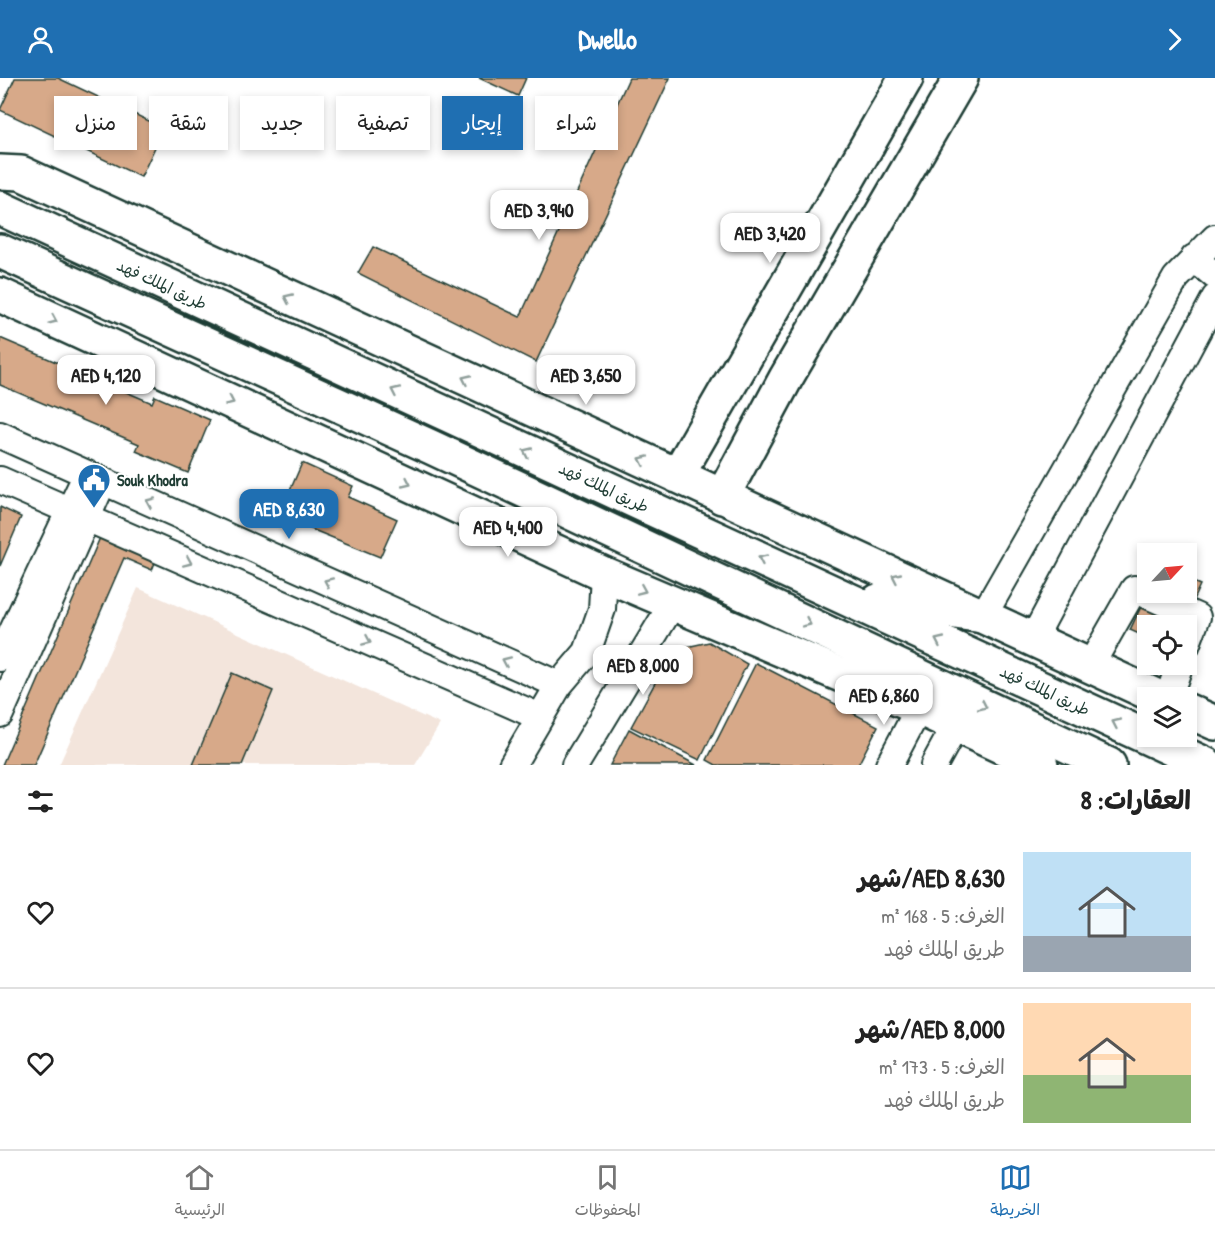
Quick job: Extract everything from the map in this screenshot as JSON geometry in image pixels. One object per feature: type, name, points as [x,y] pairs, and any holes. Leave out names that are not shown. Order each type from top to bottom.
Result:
[{"type":"main road","points":[[677,476],[906,78]]},
{"type":"main road","points":[[722,497],[786,378],[962,78]]},
{"type":"main road","points":[[7,169],[1137,687]]},
{"type":"main road","name":"طريق الملك فهد","points":[[0,208],[1207,765]]},
{"type":"main road","points":[[0,251],[431,447],[1109,765]]},
{"type":"main road","points":[[0,295],[604,574],[919,708],[1041,765]]},
{"type":"main road","points":[[746,356],[786,378]]},
{"type":"main road","points":[[842,595],[983,616]]},
{"type":"main road","points":[[1197,715],[1215,723]]},
{"type":"street","points":[[983,616],[1176,278],[1215,238]]},
{"type":"street","points":[[1194,258],[1215,276]]},
{"type":"street","points":[[1033,639],[1215,298]]},
{"type":"street","points":[[0,435],[559,685]]},
{"type":"street","points":[[0,714],[95,478]]},
{"type":"street","points":[[0,480],[540,717]]},
{"type":"street","points":[[0,658],[79,514]]},
{"type":"street","points":[[512,765],[559,685],[587,652],[602,609],[604,574]]},
{"type":"street","points":[[1090,666],[1134,590],[1192,615]]},
{"type":"street","points":[[575,765],[673,603]]},
{"type":"street","points":[[889,765],[919,708]]},
{"type":"street","points":[[934,765],[956,725]]},
{"type":"shaded area","points":[[138,588],[440,724],[415,765],[59,765]]},
{"type":"building","points":[[15,78],[58,78],[96,96],[54,96],[54,136],[0,110]]},
{"type":"building","points":[[479,78],[526,78],[518,96]]},
{"type":"building","points":[[629,78],[670,78],[536,362],[358,273],[373,247],[520,317],[596,150],[618,150],[618,102]]},
{"type":"building","points":[[137,115],[149,121],[149,150],[154,150],[141,177],[84,150],[137,150]]},
{"type":"building","points":[[0,338],[152,403],[155,396],[210,420],[188,473],[136,451],[139,444],[0,385]]},
{"type":"building","points":[[302,463],[353,486],[348,497],[397,519],[380,557],[279,516]]},
{"type":"building","points":[[0,507],[21,517],[0,566]]},
{"type":"building","points":[[102,533],[157,558],[152,570],[124,558],[34,765],[2,765]]},
{"type":"building","points":[[1143,603],[1192,603],[1186,615],[1137,615]]},
{"type":"building","points":[[1137,615],[1137,633],[1130,630]]},
{"type":"building","points":[[709,642],[747,664],[700,760],[631,727],[673,650]]},
{"type":"building","points":[[756,663],[878,726],[858,765],[716,765],[707,760]]},
{"type":"building","points":[[232,673],[273,691],[242,765],[193,765]]},
{"type":"building","points":[[629,729],[696,765],[610,765]]},
{"type":"place","name":"Souk Khodra","points":[[94,509]]}]
